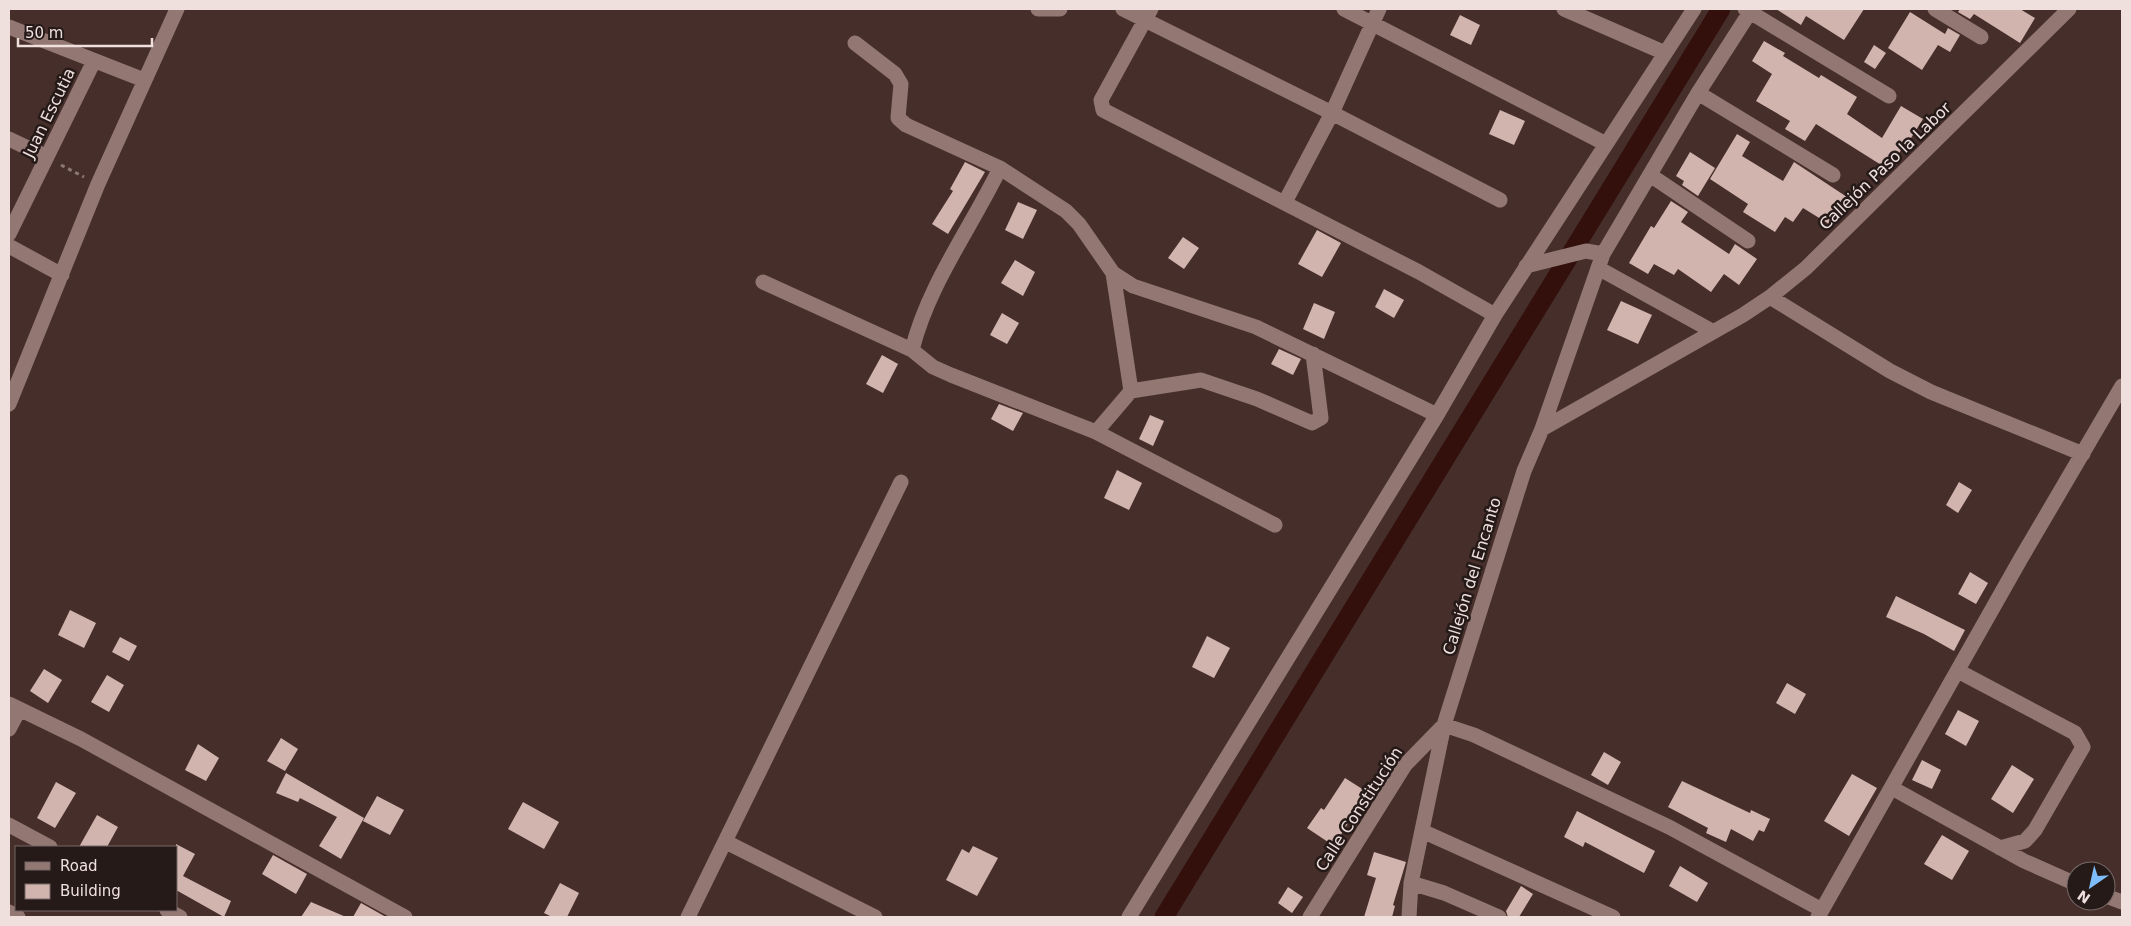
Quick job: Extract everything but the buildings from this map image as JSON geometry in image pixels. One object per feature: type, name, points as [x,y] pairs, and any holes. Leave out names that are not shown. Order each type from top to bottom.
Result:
[{"type":"street","points":[[9,404],[98,184],[177,9]]},
{"type":"street","points":[[1038,9],[1060,9]]},
{"type":"street","points":[[1122,9],[1148,15],[1500,200]]},
{"type":"street","points":[[1344,9],[1606,144]]},
{"type":"street","points":[[1285,202],[1332,113],[1379,9]]},
{"type":"street","points":[[1564,9],[1665,53]]},
{"type":"street","points":[[1129,917],[1438,415],[1495,315],[1694,9]]},
{"type":"street","points":[[1935,9],[1981,37]]},
{"type":"street","name":"Callejón Paso la Labor","points":[[1542,429],[1770,297],[1806,268],[2069,9]]},
{"type":"street","points":[[1749,10],[1889,96]]},
{"type":"street","name":"Callejón del Encanto","points":[[1409,917],[1411,883],[1444,725],[1524,471],[1542,429],[1600,261],[1749,10]]},
{"type":"street","points":[[1148,15],[1101,100],[1104,110],[1419,272],[1495,315]]},
{"type":"street","points":[[9,27],[144,80]]},
{"type":"street","points":[[855,43],[895,74],[900,84],[898,118],[906,125],[1000,168],[1066,211],[1079,224],[1113,273],[1133,286],[1256,327],[1438,415]]},
{"type":"street","name":"Juan Escutia","points":[[9,234],[94,61]]},
{"type":"street","points":[[1698,93],[1833,175]]},
{"type":"street","points":[[9,139],[47,157]]},
{"type":"street","points":[[912,350],[918,326],[1000,168]]},
{"type":"street","points":[[1650,175],[1748,241]]},
{"type":"street","points":[[9,246],[62,275]]},
{"type":"street","points":[[1526,266],[1586,251],[1712,331]]},
{"type":"street","points":[[1113,273],[1131,390]]},
{"type":"street","points":[[763,282],[912,350],[933,367],[950,375],[1096,432],[1275,525]]},
{"type":"street","points":[[1770,297],[1890,371],[1931,392],[2083,454]]},
{"type":"street","points":[[1096,432],[1131,390],[1201,380],[1257,399],[1312,423],[1321,418],[1313,354]]},
{"type":"street","points":[[1444,725],[1474,734],[1669,827],[1820,914],[2122,386]]},
{"type":"street","points":[[688,917],[901,482]]},
{"type":"street","points":[[1958,670],[2075,733],[2084,747],[2035,830],[2025,841],[2000,848]]},
{"type":"street","points":[[9,730],[14,707],[98,748],[405,917]]},
{"type":"street","name":"Calle Constitución","points":[[1310,917],[1405,765],[1444,725]]},
{"type":"street","points":[[1892,788],[2024,861],[2066,880]]},
{"type":"street","points":[[9,825],[48,846]]},
{"type":"street","points":[[1422,831],[1613,917]]},
{"type":"street","points":[[726,842],[876,917]]},
{"type":"street","points":[[1411,883],[1444,893],[1499,917]]},
{"type":"street","points":[[168,911],[180,917]]},
{"type":"street","points":[[9,912],[18,917]]},
{"type":"path","points":[[47,157],[98,184]]},
{"type":"waterway","points":[[1164,917],[1721,9]]}]
